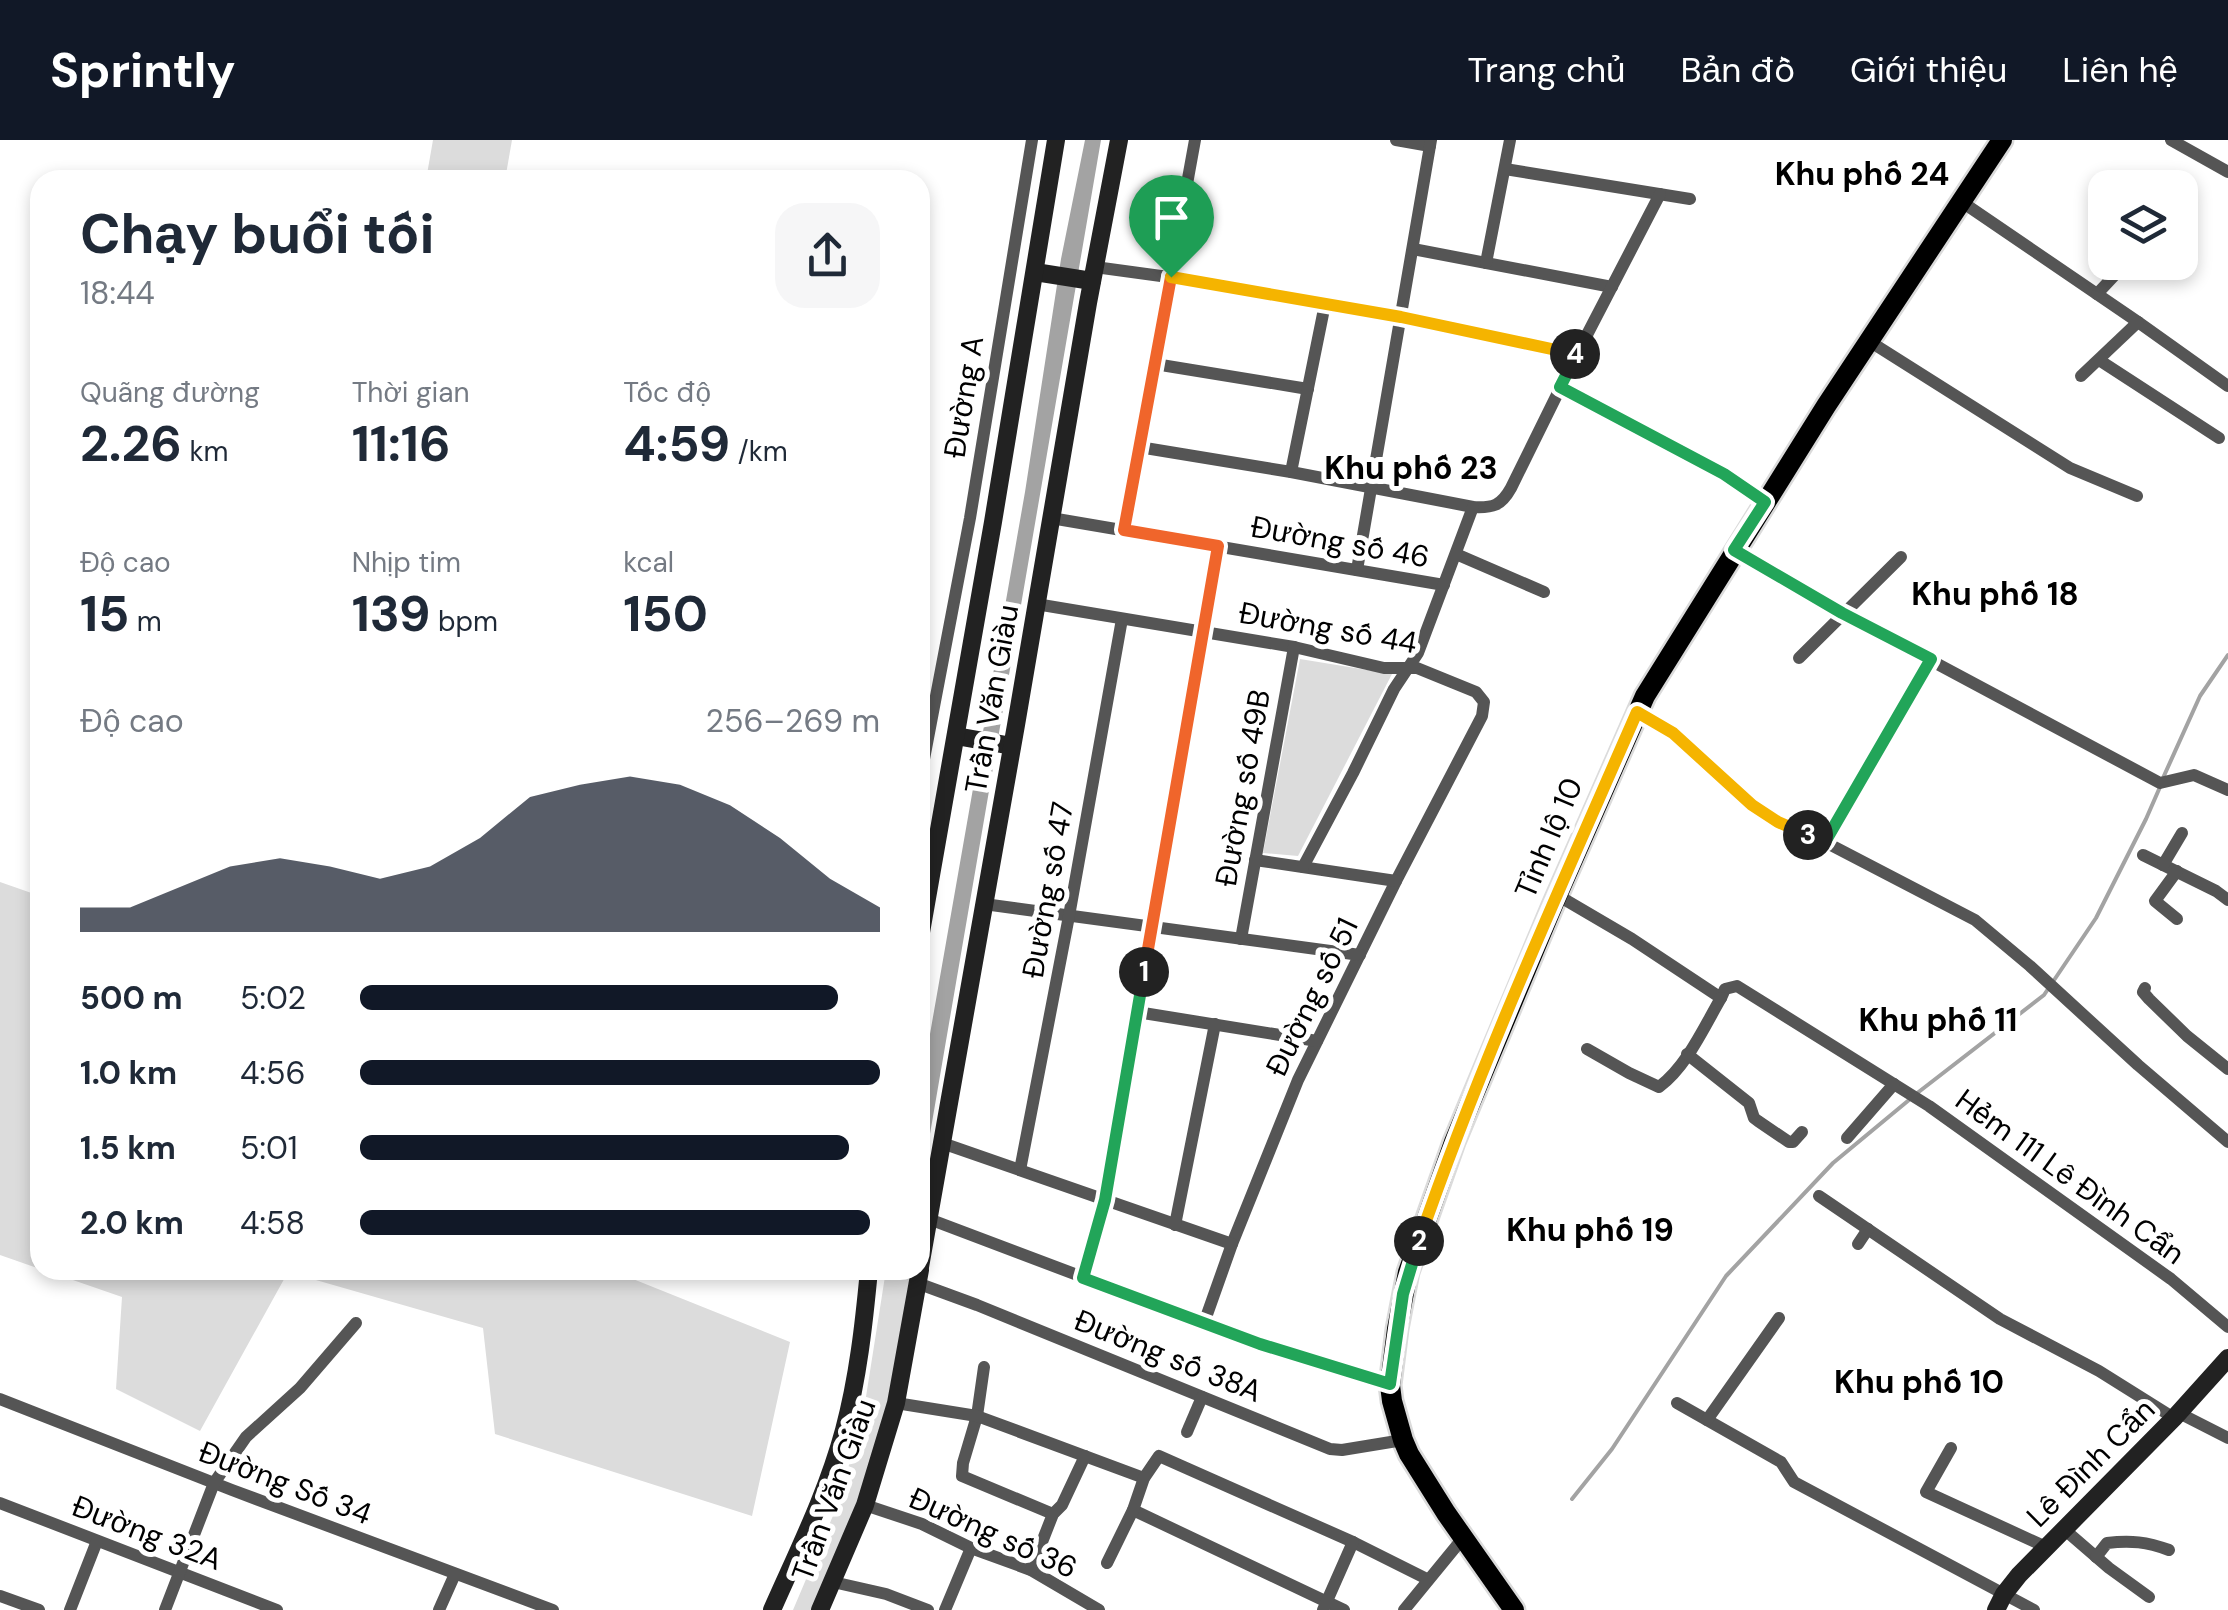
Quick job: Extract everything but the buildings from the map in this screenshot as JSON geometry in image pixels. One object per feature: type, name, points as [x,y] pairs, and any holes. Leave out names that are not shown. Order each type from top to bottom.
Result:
[{"type":"main road","name":"Trần Văn Giàu","points":[[930,889],[961,737],[1056,140]]},
{"type":"main road","name":"Trần Văn Giàu","points":[[930,1208],[984,904],[1007,745],[1120,140]]},
{"type":"main road","name":"Tỉnh lộ 10","points":[[1514,1610],[1463,1538],[1403,1440],[1390,1384],[1408,1272],[1454,1142],[1637,712],[1734,550],[2002,140]]},
{"type":"main road","points":[[1035,272],[1093,274]]},
{"type":"main road","points":[[961,737],[1007,745]]},
{"type":"main road","name":"Trần Văn Giàu","points":[[772,1610],[824,1490],[845,1427],[862,1338],[868,1280]]},
{"type":"main road","name":"Trần Văn Giàu","points":[[820,1610],[865,1506],[896,1403],[918,1280]]},
{"type":"main road","name":"Lê Đình Cẩn","points":[[2000,1602],[2019,1575],[2177,1416],[2227,1360]]},
{"type":"street","name":"Đường A","points":[[930,728],[970,518],[1032,140]]},
{"type":"street","points":[[1124,530],[1195,140]]},
{"type":"street","points":[[1358,570],[1430,143],[1396,140]]},
{"type":"street","points":[[1486,262],[1510,140]]},
{"type":"street","points":[[2171,140],[2228,172]]},
{"type":"street","points":[[1505,169],[1690,199]]},
{"type":"street","points":[[1139,448],[1473,506],[1487,508],[1500,504],[1512,488],[1660,194]]},
{"type":"street","points":[[1962,202],[2228,386]]},
{"type":"street","points":[[1413,249],[1612,286]]},
{"type":"street","points":[[1093,274],[1171,277],[1401,317],[1577,354]]},
{"type":"street","points":[[2097,294],[2110,280]]},
{"type":"street","points":[[1291,472],[1325,304]]},
{"type":"street","points":[[2082,376],[2138,322]]},
{"type":"street","points":[[1869,340],[2070,468],[2137,496]]},
{"type":"street","points":[[2100,360],[2219,438]]},
{"type":"street","points":[[1154,364],[1308,389]]},
{"type":"street","points":[[1560,387],[1724,474],[1765,502]]},
{"type":"street","points":[[1303,867],[1394,688],[1418,653],[1473,506]]},
{"type":"street","name":"Đường số 46","points":[[1051,518],[1444,586]]},
{"type":"street","points":[[1083,1278],[1105,1200],[1218,546]]},
{"type":"street","points":[[1734,550],[1842,613],[2131,768],[2160,782],[2194,775],[2228,790]]},
{"type":"street","points":[[1456,554],[1544,592]]},
{"type":"street","points":[[1799,658],[1900,557]]},
{"type":"street","name":"Đường số 44","points":[[1036,604],[1294,647],[1384,668],[1411,666],[1476,692],[1484,702]]},
{"type":"street","name":"Đường số 47","points":[[1020,1170],[1122,618]]},
{"type":"street","name":"Đường số 49B","points":[[1241,939],[1294,647]]},
{"type":"street","points":[[1825,842],[1931,659]]},
{"type":"street","name":"Đường số 51","points":[[1204,1322],[1298,1080],[1482,716],[1484,702]]},
{"type":"street","points":[[1637,712],[1673,733],[1752,805],[1778,822],[1825,842],[1975,920],[2228,1142]]},
{"type":"street","points":[[2163,864],[2182,833]]},
{"type":"street","points":[[2144,854],[2228,900]]},
{"type":"street","points":[[1255,860],[1396,881]]},
{"type":"street","points":[[2177,872],[2155,901],[2177,919]]},
{"type":"street","points":[[1557,895],[1721,998],[1688,1054],[1660,1087],[1587,1050]]},
{"type":"street","points":[[984,904],[1360,955]]},
{"type":"street","name":"Hẻm 111 Lê Đình Cẩn","points":[[1721,998],[1725,989],[1737,986],[1900,1087],[2171,1279],[2228,1327]]},
{"type":"street","points":[[2145,988],[2149,998],[2187,1036],[2228,1069]]},
{"type":"street","points":[[1137,1012],[1317,1041]]},
{"type":"street","points":[[1175,1224],[1214,1024]]},
{"type":"street","points":[[1688,1054],[1749,1103],[1754,1118],[1773,1132],[1788,1142],[1802,1132]]},
{"type":"street","points":[[1847,1138],[1900,1087]]},
{"type":"street","points":[[942,1143],[1232,1244]]},
{"type":"street","points":[[1820,1196],[2000,1320],[2177,1416],[2228,1438]]},
{"type":"street","points":[[930,1220],[1260,1344],[1390,1384]]},
{"type":"street","points":[[1858,1244],[1868,1229]]},
{"type":"street","name":"Đường số 38A","points":[[930,1279],[977,1304],[1336,1450],[1403,1440]]},
{"type":"street","points":[[1708,1420],[1779,1318]]},
{"type":"street","points":[[165,1610],[214,1483],[246,1438],[300,1388],[356,1323]]},
{"type":"street","points":[[984,1366],[962,1476],[1053,1514]]},
{"type":"street","points":[[1187,1432],[1202,1397]]},
{"type":"street","name":"Đường Số 34","points":[[0,1399],[554,1610]]},
{"type":"street","points":[[896,1403],[976,1416],[1144,1478]]},
{"type":"street","points":[[1677,1403],[1781,1462],[1794,1482],[2000,1602],[2034,1610]]},
{"type":"street","points":[[1952,1448],[1926,1492],[2046,1547]]},
{"type":"street","points":[[1031,1570],[1053,1514],[1062,1504],[1085,1456]]},
{"type":"street","points":[[1107,1563],[1144,1478],[1160,1456],[1427,1579]]},
{"type":"street","name":"Đường 32A","points":[[0,1503],[277,1610]]},
{"type":"street","name":"Đường số 36","points":[[865,1506],[922,1524],[971,1548],[1031,1570],[1098,1610]]},
{"type":"street","points":[[1133,1510],[1325,1605],[1344,1610]]},
{"type":"street","points":[[2096,1557],[2120,1526]]},
{"type":"street","points":[[2065,1530],[2149,1597]]},
{"type":"street","points":[[1404,1610],[1463,1538]]},
{"type":"street","points":[[70,1610],[97,1540]]},
{"type":"street","points":[[1325,1605],[1353,1542]]},
{"type":"street","points":[[2108,1543],[2146,1542],[2169,1550]]},
{"type":"street","points":[[945,1610],[971,1548]]},
{"type":"street","points":[[439,1610],[455,1574]]},
{"type":"street","points":[[833,1582],[886,1594],[928,1610]]},
{"type":"street","points":[[0,1596],[38,1610]]},
{"type":"shaded area","points":[[433,140],[512,140],[507,170],[428,170]]},
{"type":"shaded area","points":[[1085,140],[1101,140],[930,1134],[930,1034],[1025,492],[1061,259]]},
{"type":"shaded area","points":[[1300,659],[1392,674],[1298,856],[1263,853]]},
{"type":"shaded area","points":[[0,882],[30,892],[30,1266],[0,1255]]},
{"type":"shaded area","points":[[73,1280],[284,1280],[200,1431],[116,1389],[122,1297]]},
{"type":"shaded area","points":[[316,1280],[635,1280],[790,1342],[752,1516],[495,1434],[483,1328]]},
{"type":"shaded area","points":[[884,1280],[909,1280],[890,1392],[867,1482],[814,1610],[793,1610],[835,1511],[862,1422]]},
{"type":"waterway","points":[[2163,778],[2200,696],[2228,655]]},
{"type":"waterway","points":[[1916,1094],[2044,995],[2096,918],[2160,787]]},
{"type":"waterway","points":[[1572,1499],[1612,1449],[1726,1276],[1833,1163],[1909,1100]]},
{"type":"district","name":"Khu phố 24","points":[[1862,174]]},
{"type":"district","name":"Khu phố 23","points":[[1411,468]]},
{"type":"district","name":"Khu phố 18","points":[[1995,594]]},
{"type":"district","name":"Khu phố 11","points":[[1938,1020]]},
{"type":"district","name":"Khu phố 19","points":[[1590,1230]]},
{"type":"district","name":"Khu phố 10","points":[[1919,1382]]},
{"type":"route","points":[[1171,277],[1401,317],[1577,354],[1560,387],[1724,474],[1765,502],[1734,550],[1931,659],[1825,842],[1778,822],[1752,805],[1673,733],[1637,712],[1440,1178],[1408,1272],[1390,1384],[1260,1344],[1083,1278],[1105,1200],[1218,546],[1124,530],[1171,277]]}]
